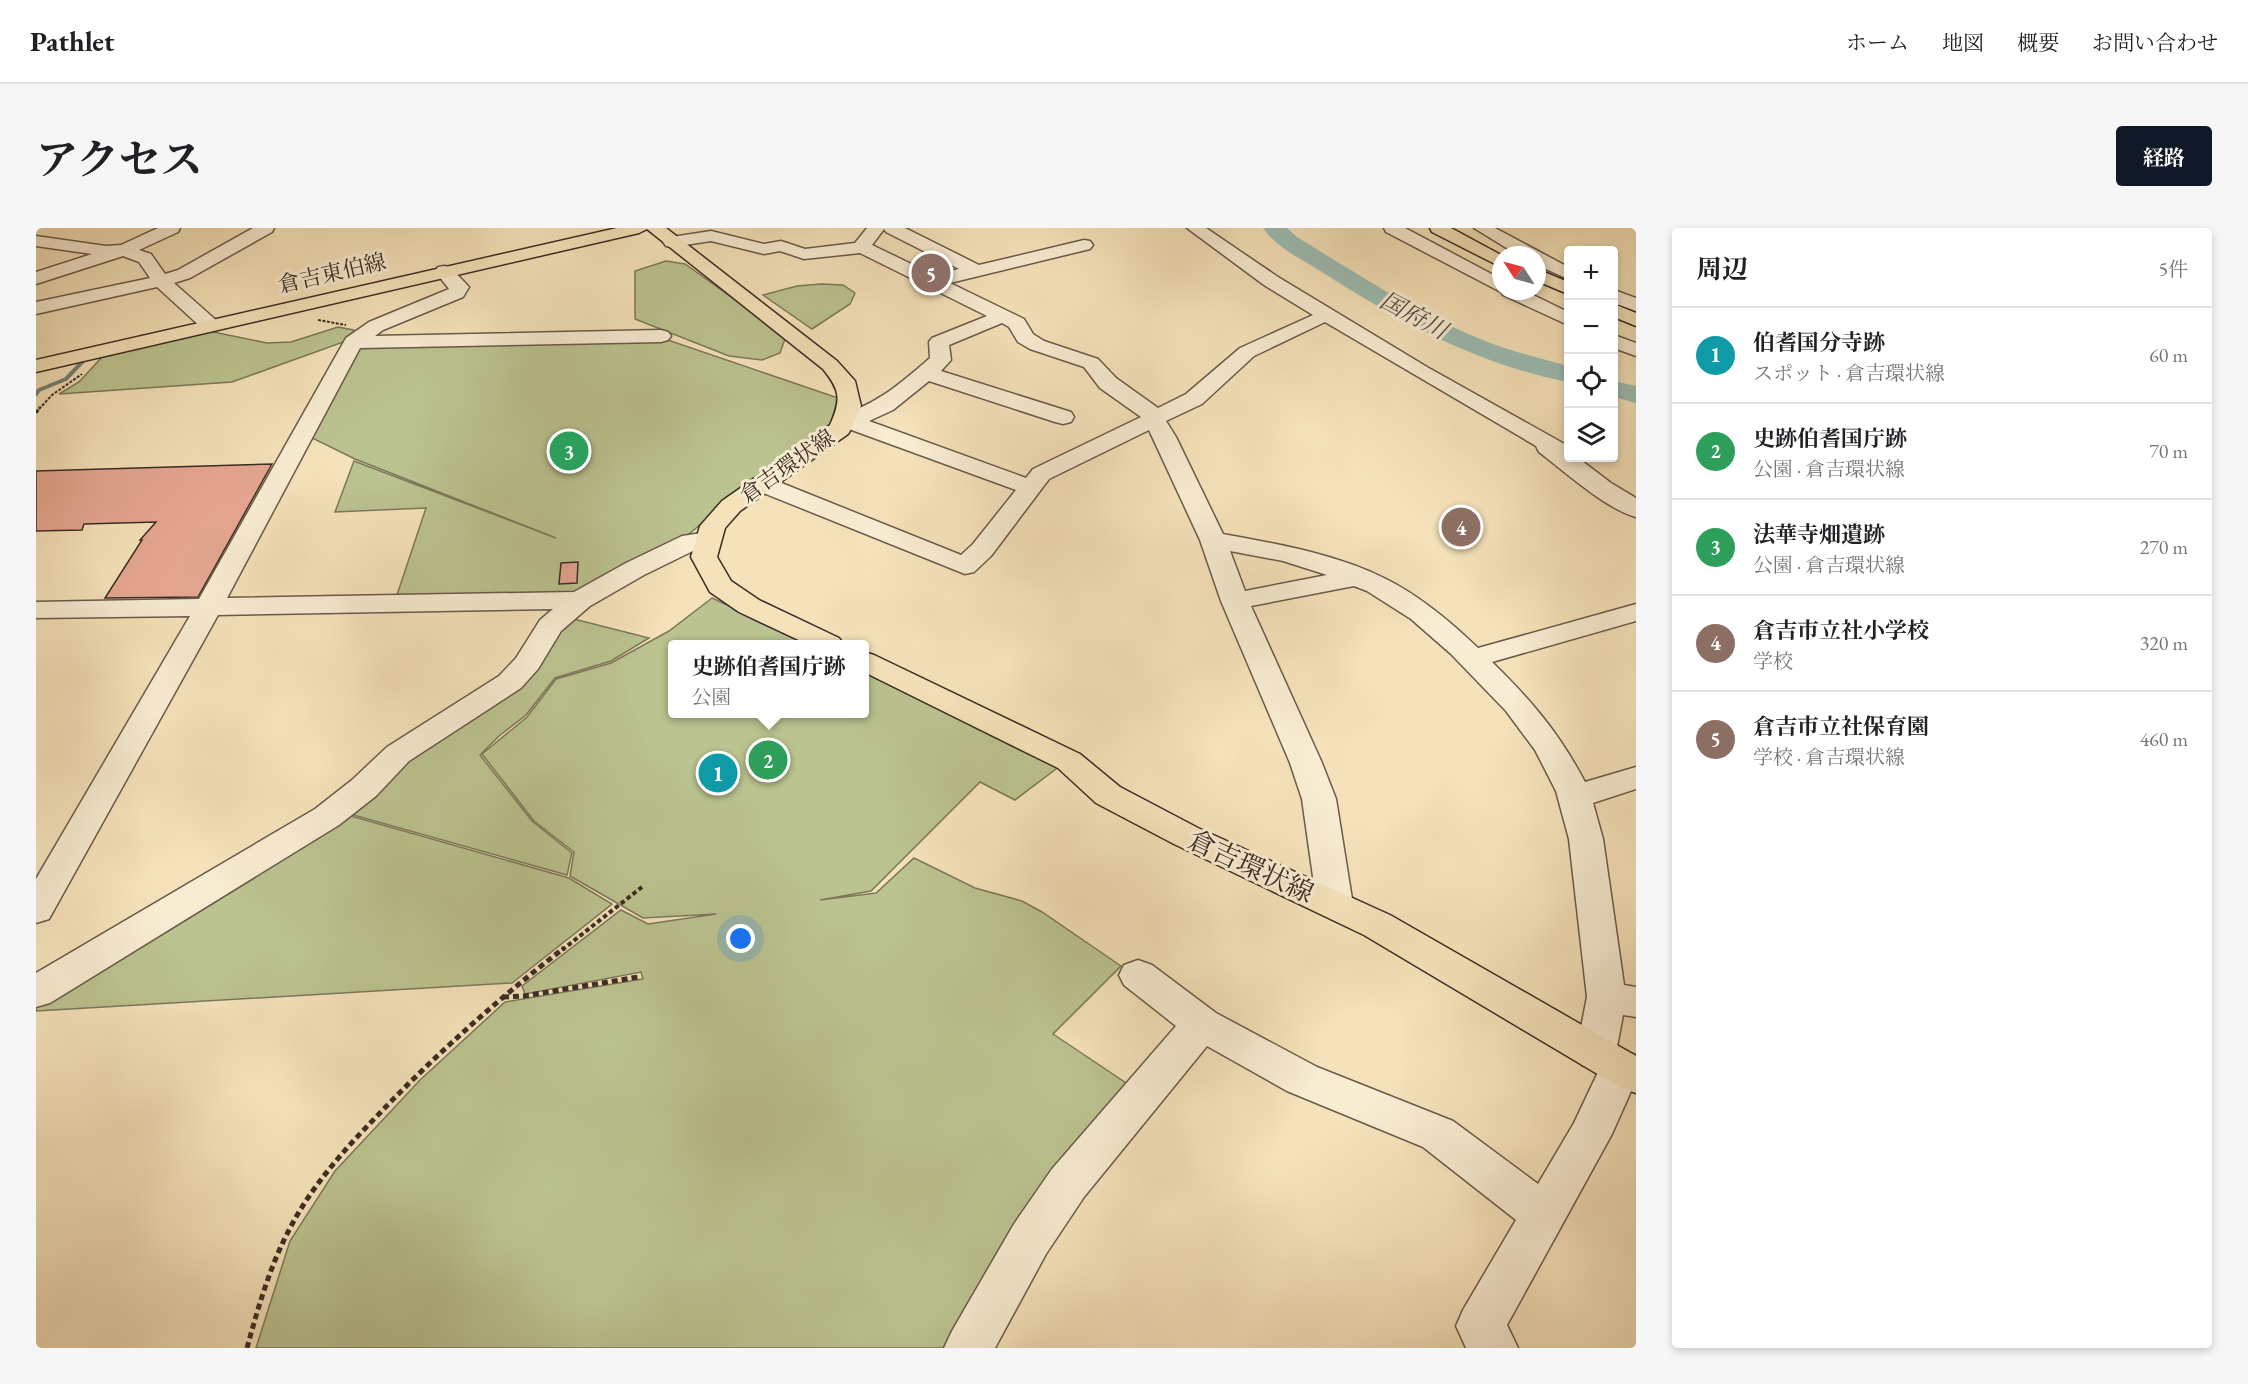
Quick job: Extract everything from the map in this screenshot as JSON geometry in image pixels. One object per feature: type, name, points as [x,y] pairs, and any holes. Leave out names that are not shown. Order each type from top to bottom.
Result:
[{"type":"main road","name":"倉吉東伯線","points":[[36,366],[639,228]]},
{"type":"main road","points":[[1438,228],[1492,257]]},
{"type":"main road","points":[[1449,228],[1492,250]]},
{"type":"main road","name":"倉吉環状線","points":[[664,235],[830,365],[844,381],[850,406],[846,420],[840,429],[731,506],[713,526],[708,540]]},
{"type":"main road","points":[[1546,278],[1564,287]]},
{"type":"main road","points":[[1546,284],[1564,293]]},
{"type":"main road","points":[[1618,312],[1636,320]]},
{"type":"main road","points":[[1618,318],[1636,326]]},
{"type":"main road","points":[[708,540],[704,557],[720,586],[749,606],[819,640]]},
{"type":"main road","name":"倉吉環状線","points":[[869,663],[1069,761],[1108,795],[1186,836],[1377,925],[1618,1065]]},
{"type":"street","points":[[36,278],[124,250],[172,228]]},
{"type":"street","points":[[36,308],[184,274],[266,228]]},
{"type":"street","points":[[892,228],[977,271]]},
{"type":"street","points":[[1195,228],[1271,281],[1420,371],[1564,451]]},
{"type":"street","points":[[1392,228],[1492,281]]},
{"type":"street","points":[[1482,228],[1515,246]]},
{"type":"street","points":[[664,235],[711,236],[764,249],[781,246],[804,254],[870,237],[933,281],[1017,323],[1025,338],[1036,345],[1091,363],[1108,383],[1150,413],[1165,437],[1213,540],[1235,601],[1290,725],[1319,800],[1335,905]]},
{"type":"street","points":[[36,241],[106,251],[124,250],[145,258],[161,281],[210,325]]},
{"type":"street","points":[[933,281],[1084,245]]},
{"type":"street","points":[[1546,262],[1564,272]]},
{"type":"street","points":[[36,910],[209,606],[353,342],[376,326],[456,292],[460,287],[444,271]]},
{"type":"street","points":[[1618,298],[1636,305]]},
{"type":"street","points":[[1528,300],[1564,318]]},
{"type":"street","points":[[846,420],[864,417],[876,411],[941,360],[939,342],[1003,316]]},
{"type":"street","points":[[770,487],[964,566],[982,550],[1041,474],[1055,465],[1194,399],[1246,352],[1316,320]]},
{"type":"street","points":[[353,342],[661,336]]},
{"type":"street","points":[[1618,343],[1636,350]]},
{"type":"street","points":[[925,373],[1063,417]]},
{"type":"street","points":[[846,420],[1029,487]]},
{"type":"street","points":[[1541,439],[1550,451],[1636,509]]},
{"type":"street","points":[[1581,462],[1636,492]]},
{"type":"street","points":[[36,992],[327,817],[364,788],[398,754],[510,682],[528,663],[550,626],[580,600],[635,568],[692,542],[708,540]]},
{"type":"street","points":[[1213,540],[1287,554],[1357,577],[1377,585],[1421,613],[1517,704],[1550,747],[1574,797],[1586,839],[1621,999],[1618,1065],[1591,1134],[1480,1326],[1493,1348]]},
{"type":"street","points":[[1235,601],[1357,577]]},
{"type":"street","points":[[36,610],[580,600]]},
{"type":"street","points":[[1472,659],[1636,612]]},
{"type":"street","points":[[1574,797],[1636,777]]},
{"type":"street","points":[[1138,975],[1202,1024],[1302,1079],[1438,1134],[1545,1216]]},
{"type":"street","points":[[969,1348],[1030,1239],[1068,1183],[1202,1024]]},
{"type":"path","points":[[281,309],[288,315],[356,328],[353,342]]},
{"type":"path","points":[[36,413],[49,395],[75,381],[105,350]]},
{"type":"path","points":[[247,1348],[262,1293],[288,1231],[331,1164],[426,1064],[503,997],[642,887]]},
{"type":"path","points":[[503,997],[524,996],[638,977]]},
{"type":"green space","points":[[666,261],[685,264],[786,336],[780,353],[762,360],[729,356],[635,319],[635,271]]},
{"type":"green space","points":[[843,285],[855,293],[850,304],[812,329],[763,295],[797,286]]},
{"type":"green space","points":[[338,327],[354,330],[349,340],[232,382],[59,394],[79,382],[103,356],[199,329],[267,343],[291,342]]},
{"type":"green space","points":[[659,337],[841,399],[839,415],[826,429],[722,506],[681,541],[585,595],[395,601],[426,508],[335,512],[354,461],[556,538],[355,459],[308,436],[360,344]]},
{"type":"green space","points":[[712,598],[802,640],[668,640],[668,718],[869,718],[869,671],[1060,766],[1015,800],[980,782],[871,891],[820,900],[876,893],[914,858],[975,888],[1022,901],[1042,912],[1121,966],[1053,1034],[1138,1091],[965,1348],[256,1348],[290,1241],[335,1171],[420,1080],[505,1002],[643,979],[641,972],[525,994],[522,986],[621,910],[648,924],[716,914],[643,918],[570,876],[574,852],[534,821],[482,754],[527,717],[556,679],[611,663],[669,631]]},
{"type":"green space","points":[[566,617],[649,638],[611,661],[555,678],[526,715],[499,736],[480,755],[532,821],[572,853],[567,875],[339,811],[441,730]]},
{"type":"green space","points":[[337,812],[569,878],[612,904],[512,983],[36,1011],[36,996]]},
{"type":"building","points":[[272,464],[198,597],[105,598],[142,540],[140,540],[156,522],[84,524],[82,530],[36,531],[36,471]]},
{"type":"building","points":[[578,562],[577,583],[559,584],[561,563]]},
{"type":"waterway","name":"国府川","points":[[1274,228],[1289,242],[1363,288],[1426,323],[1477,347],[1564,373]]},
{"type":"waterway","points":[[36,394],[39,390],[66,379],[85,359]]},
{"type":"waterway","name":"国府川","points":[[1618,390],[1636,395]]},
{"type":"place","name":"倉吉市立社保育園","points":[[931,273]]},
{"type":"place","name":"法華寺畑遺跡","points":[[569,451]]},
{"type":"place","name":"倉吉市立社小学校","points":[[1461,527]]},
{"type":"place","name":"史跡伯耆国庁跡","points":[[768,760]]},
{"type":"place","name":"伯耆国分寺跡","points":[[718,773]]}]
